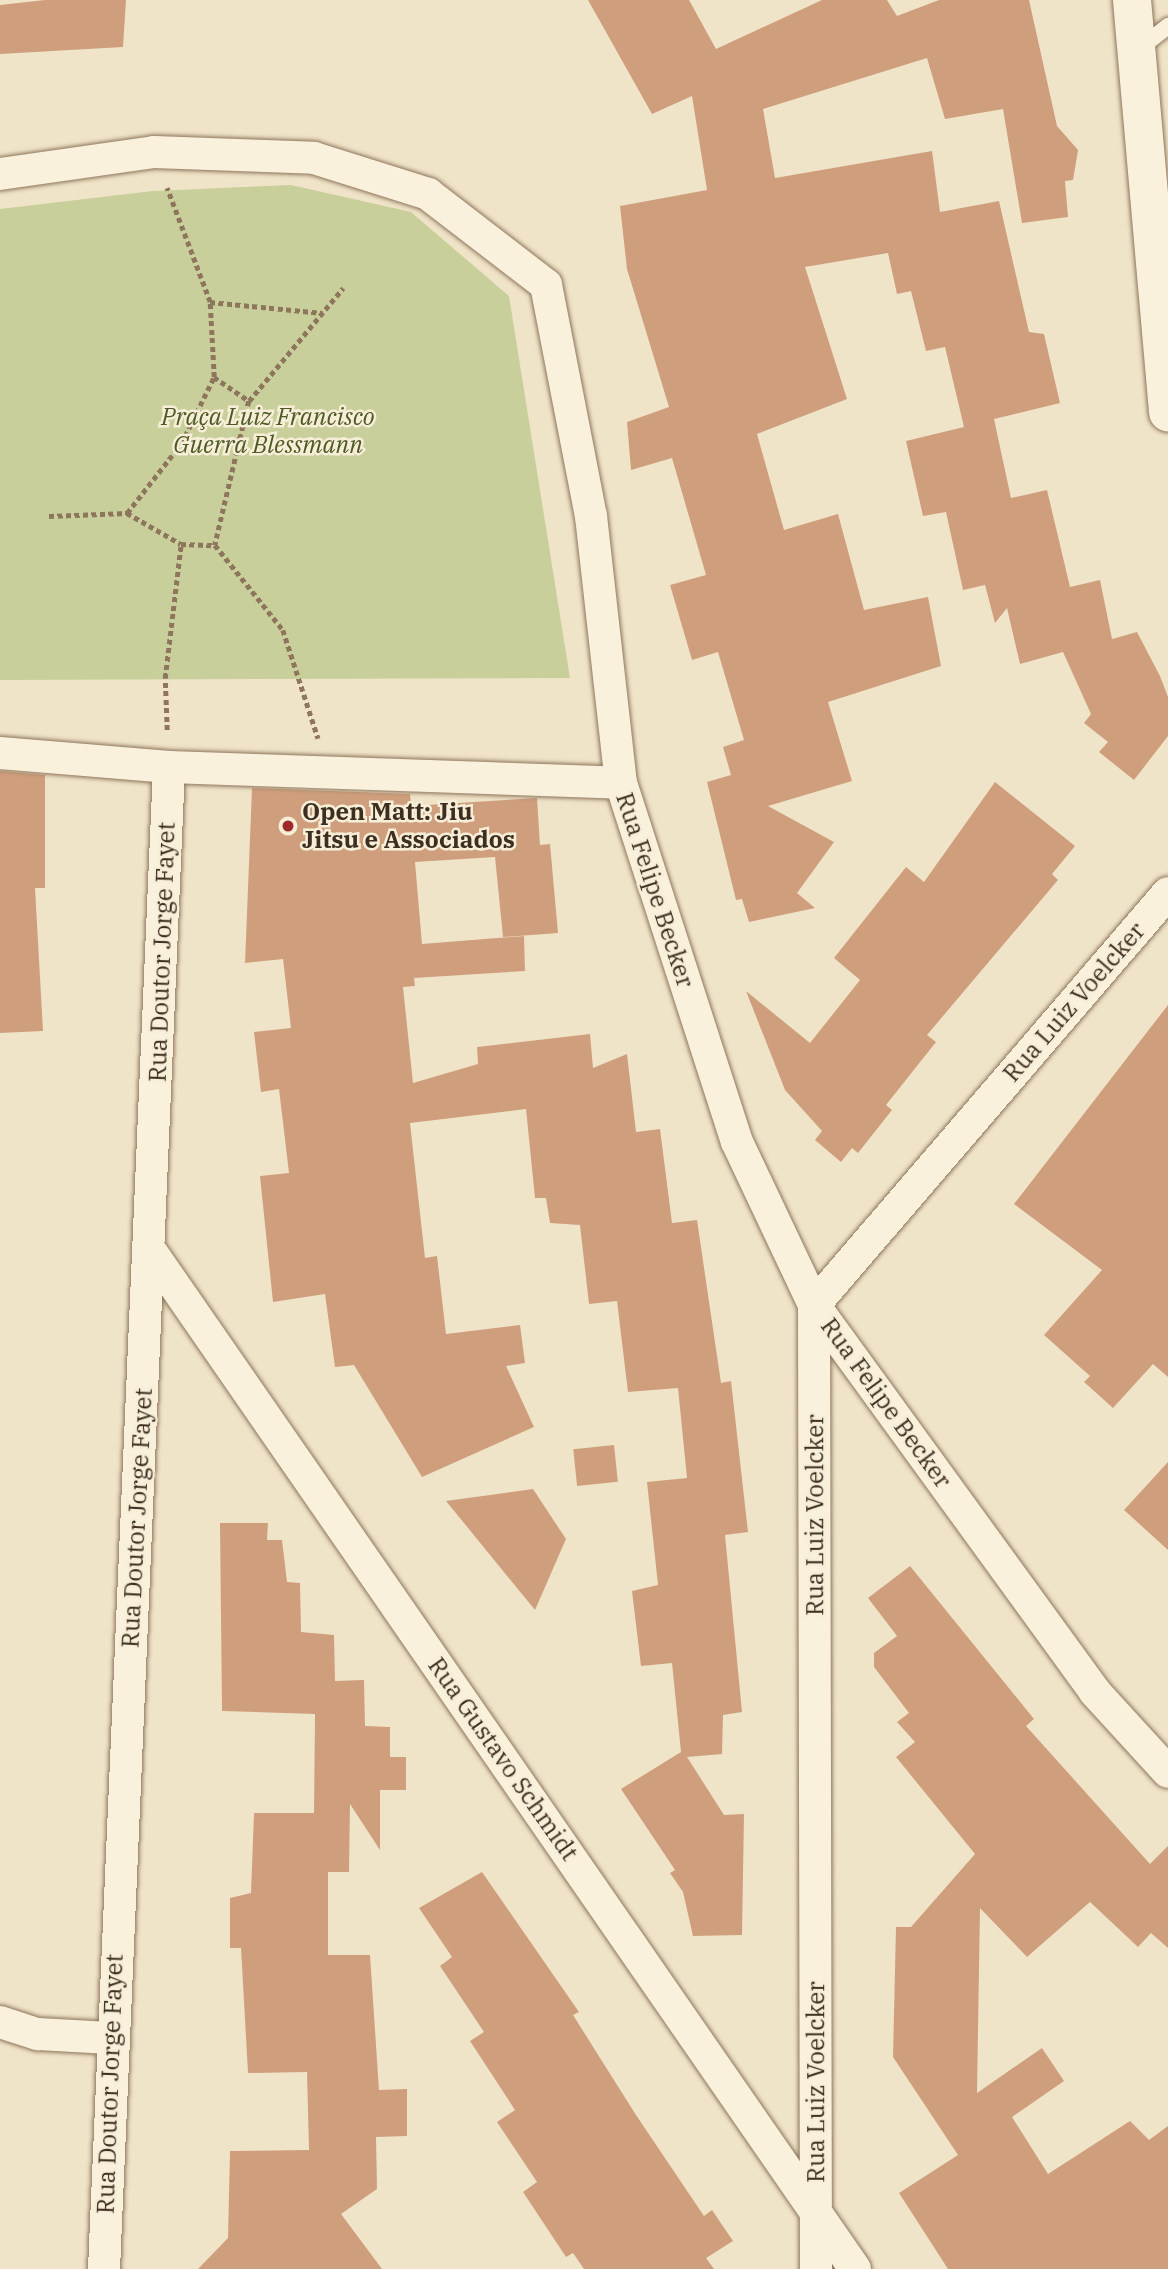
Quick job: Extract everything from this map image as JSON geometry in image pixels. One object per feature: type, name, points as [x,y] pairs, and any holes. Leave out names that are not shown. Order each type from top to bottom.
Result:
[{"type":"main road","points":[[1132,0],[1168,412]]},
{"type":"street","name":"Rua Felipe Becker","points":[[0,174],[154,152],[314,158],[428,194],[546,285],[591,516],[621,783],[737,1142],[814,1305],[1095,1692],[1168,1772]]},
{"type":"street","points":[[0,753],[169,767],[326,769],[621,783]]},
{"type":"street","name":"Rua Doutor Jorge Fayet","points":[[104,2269],[110,2038],[150,1250],[169,767]]},
{"type":"street","name":"Rua Luiz Voelcker","points":[[816,2269],[814,1305],[1168,893]]},
{"type":"street","name":"Rua Gustavo Schmidt","points":[[150,1250],[855,2269]]},
{"type":"street","points":[[0,2022],[38,2034],[110,2038]]},
{"type":"lane","points":[[1138,49],[1168,26]]},
{"type":"path","points":[[127,513],[181,444],[215,376],[210,303],[154,152]]},
{"type":"path","points":[[215,545],[249,401],[343,288]]},
{"type":"path","points":[[210,303],[322,313]]},
{"type":"path","points":[[215,376],[249,401]]},
{"type":"path","points":[[48,516],[127,513],[181,544],[215,545],[283,630],[326,769]]},
{"type":"path","points":[[169,767],[165,678],[181,544]]},
{"type":"green space","name":"Praça Luiz Francisco Guerra Blessmann","points":[[291,185],[411,212],[509,296],[570,678],[0,680],[0,209],[153,191]]},
{"type":"building","points":[[45,0],[126,0],[123,47],[0,54],[0,5]]},
{"type":"building","points":[[588,0],[689,0],[716,49],[822,0],[887,0],[897,16],[939,0],[1029,0],[1057,126],[1078,150],[1073,180],[1065,181],[1068,217],[1022,223],[1003,109],[945,119],[927,58],[763,109],[775,178],[932,151],[940,212],[999,201],[1029,332],[1044,334],[1060,403],[994,419],[1011,498],[1047,490],[1070,587],[1100,580],[1112,639],[1137,632],[1160,676],[1168,697],[1168,736],[1134,780],[1099,752],[1108,742],[1084,723],[1091,714],[1063,652],[1020,664],[1007,608],[995,623],[985,585],[963,590],[946,512],[923,516],[906,441],[964,427],[945,347],[926,351],[911,291],[897,294],[888,253],[805,267],[847,399],[757,434],[784,530],[838,514],[864,610],[928,597],[941,666],[828,702],[852,781],[768,806],[834,842],[797,893],[815,908],[749,922],[742,899],[736,900],[707,782],[731,775],[723,747],[744,740],[718,652],[692,660],[670,585],[706,575],[672,458],[631,470],[627,422],[669,407],[627,269],[620,206],[707,190],[692,96],[652,114]]},
{"type":"building","points":[[0,771],[45,775],[45,888],[35,888],[43,1031],[0,1033]]},
{"type":"building","points":[[995,782],[1075,846],[1052,874],[1058,880],[927,1035],[936,1042],[886,1105],[892,1110],[858,1153],[852,1148],[841,1162],[815,1140],[822,1131],[785,1090],[746,991],[810,1043],[860,980],[834,958],[906,867],[924,882]]},
{"type":"building","points":[[252,788],[410,794],[411,806],[537,798],[540,845],[550,844],[558,933],[503,937],[495,857],[415,862],[422,944],[524,936],[525,971],[414,978],[415,986],[403,987],[413,1083],[478,1064],[477,1047],[590,1034],[593,1068],[627,1054],[636,1132],[660,1129],[672,1223],[697,1220],[721,1383],[731,1381],[748,1532],[725,1535],[742,1712],[723,1715],[722,1754],[687,1757],[724,1815],[744,1814],[742,1935],[693,1936],[683,1892],[670,1873],[675,1870],[621,1789],[681,1752],[672,1663],[641,1666],[632,1591],[658,1585],[647,1482],[687,1478],[678,1388],[628,1392],[617,1301],[589,1304],[580,1225],[550,1223],[546,1198],[535,1198],[526,1109],[410,1123],[425,1258],[437,1256],[446,1334],[520,1325],[525,1363],[506,1366],[534,1427],[422,1477],[354,1365],[335,1367],[325,1294],[273,1302],[260,1176],[289,1173],[279,1089],[261,1092],[254,1032],[291,1028],[283,959],[245,963]]},
{"type":"building","points":[[1168,1005],[1168,1377],[1153,1364],[1113,1408],[1084,1382],[1090,1376],[1044,1335],[1102,1270],[1014,1204]]},
{"type":"building","points":[[614,1445],[618,1482],[577,1486],[573,1449]]},
{"type":"building","points":[[1168,1462],[1168,1550],[1124,1510]]},
{"type":"building","points":[[533,1489],[566,1539],[535,1610],[446,1501]]},
{"type":"building","points":[[220,1523],[268,1523],[267,1540],[282,1540],[287,1582],[300,1583],[301,1632],[334,1635],[335,1681],[364,1680],[365,1726],[390,1727],[390,1757],[406,1757],[406,1790],[380,1790],[380,1850],[350,1804],[349,1872],[328,1872],[328,1955],[370,1955],[379,2090],[407,2089],[407,2136],[376,2137],[377,2189],[341,2214],[382,2269],[198,2269],[228,2238],[230,2151],[309,2150],[307,2072],[248,2073],[241,1948],[230,1948],[230,1898],[251,1893],[254,1813],[314,1813],[315,1714],[222,1711]]},
{"type":"building","points":[[910,1566],[1034,1719],[1026,1726],[1150,1864],[1168,1846],[1168,1948],[1151,1933],[1138,1947],[1090,1902],[1027,1957],[980,1908],[977,2093],[1042,2048],[1064,2081],[1012,2117],[1048,2174],[1130,2121],[1149,2140],[1168,2126],[1168,2269],[948,2269],[899,2193],[958,2155],[893,2057],[896,1927],[911,1927],[975,1854],[896,1757],[915,1742],[897,1722],[909,1713],[874,1667],[874,1653],[897,1636],[868,1598]]},
{"type":"building","points":[[482,1872],[579,2012],[573,2015],[704,2216],[712,2210],[733,2241],[706,2258],[714,2269],[584,2269],[573,2253],[566,2257],[523,2192],[537,2182],[497,2122],[515,2110],[470,2041],[484,2032],[440,1966],[452,1957],[419,1908]]},
{"type":"place","name":"Open Matt: Jiu Jitsu e Associados","points":[[288,826]]}]
